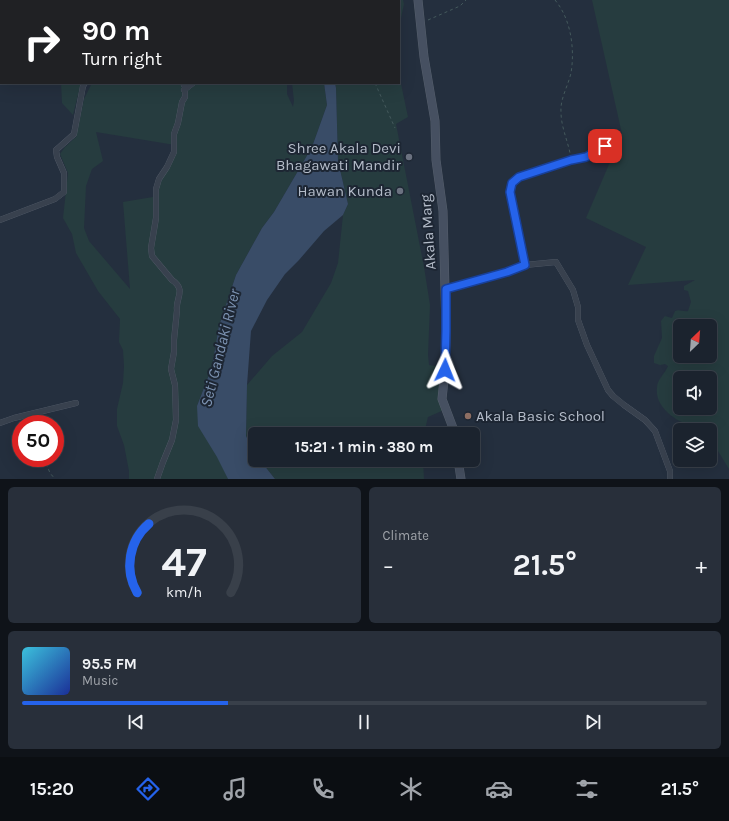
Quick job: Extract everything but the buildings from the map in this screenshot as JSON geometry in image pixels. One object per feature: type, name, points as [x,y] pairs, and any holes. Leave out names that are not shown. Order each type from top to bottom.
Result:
[{"type":"main road","name":"Akala Marg","points":[[418,0],[424,56],[435,122],[436,160],[443,211],[446,289],[446,362],[442,399],[453,427]]},
{"type":"main road","points":[[459,467],[461,479]]},
{"type":"street","points":[[0,220],[54,199],[64,192],[64,173],[56,150],[74,134],[83,86],[85,84]]},
{"type":"street","points":[[157,479],[172,440],[176,420],[175,385],[171,369],[174,352],[177,310],[176,305],[180,297],[180,291],[175,282],[152,256],[151,248],[156,218],[156,189],[160,179],[170,163],[174,152],[174,134],[178,123],[182,102],[185,97],[184,84]]},
{"type":"street","points":[[184,90],[192,84]]},
{"type":"street","points":[[525,265],[510,192],[512,183],[519,177],[571,160],[586,157],[605,146]]},
{"type":"street","points":[[446,289],[507,272],[525,265],[556,262],[573,290],[578,306],[578,320],[587,346],[608,390],[624,405],[645,420],[655,431],[670,471],[670,479]]},
{"type":"street","points":[[0,423],[14,418],[76,403]]},
{"type":"path","points":[[420,23],[460,6],[466,0]]},
{"type":"path","points":[[555,0],[566,18],[572,50],[570,73],[560,110],[571,160]]},
{"type":"path","points":[[375,84],[395,128]]},
{"type":"path","points":[[48,467],[55,479]]},
{"type":"green space","points":[[400,0],[403,0],[404,4],[400,23]]},
{"type":"green space","points":[[592,0],[729,0],[729,469],[717,449],[717,423],[684,423],[679,421],[665,410],[657,396],[658,382],[668,366],[665,364],[660,365],[654,363],[654,356],[662,338],[661,321],[665,316],[672,318],[675,311],[688,311],[691,302],[688,291],[684,290],[684,286],[695,280],[628,285],[646,247],[586,218],[622,134]]},
{"type":"green space","points":[[400,58],[401,84],[408,117],[396,124],[430,305],[429,365],[443,367],[444,410],[428,417],[426,427],[248,427],[248,440],[246,436],[247,385],[272,356],[302,332],[331,283],[338,263],[343,215],[348,204],[338,161],[335,84],[400,84]]},
{"type":"green space","points":[[61,84],[81,84],[73,115],[62,103]]},
{"type":"green space","points":[[92,84],[287,84],[287,94],[293,107],[294,101],[292,84],[324,84],[327,105],[312,147],[274,212],[262,228],[236,275],[219,326],[212,367],[197,406],[228,479],[129,479],[124,445],[117,426],[117,409],[123,383],[124,366],[123,350],[119,342],[120,319],[98,291],[76,253],[72,234],[63,218],[68,173],[60,154],[76,137],[84,99]],"holes":[[[96,132],[175,145],[174,157],[159,186],[159,196],[123,202],[130,289],[89,241],[84,228],[86,186],[92,169],[103,161]]]},
{"type":"green space","points":[[266,467],[423,467],[424,479],[275,479]]},
{"type":"water","name":"Seti Gandaki River","points":[[324,84],[335,84],[338,161],[348,204],[343,215],[324,231],[285,274],[267,300],[251,331],[247,385],[246,436],[248,440],[248,467],[266,467],[275,479],[228,479],[217,457],[198,426],[197,406],[212,367],[219,326],[236,275],[262,228],[274,212],[312,147],[327,105]]},
{"type":"place","name":"Shree Akala Devi Bhagawati Mandir","points":[[409,157]]},
{"type":"place","name":"Hawan Kunda","points":[[400,191]]},
{"type":"place","name":"Akala Basic School","points":[[468,416]]},
{"type":"route","points":[[445,370],[446,289],[507,272],[525,265],[510,192],[512,183],[519,177],[571,160],[586,157],[605,146]]}]
